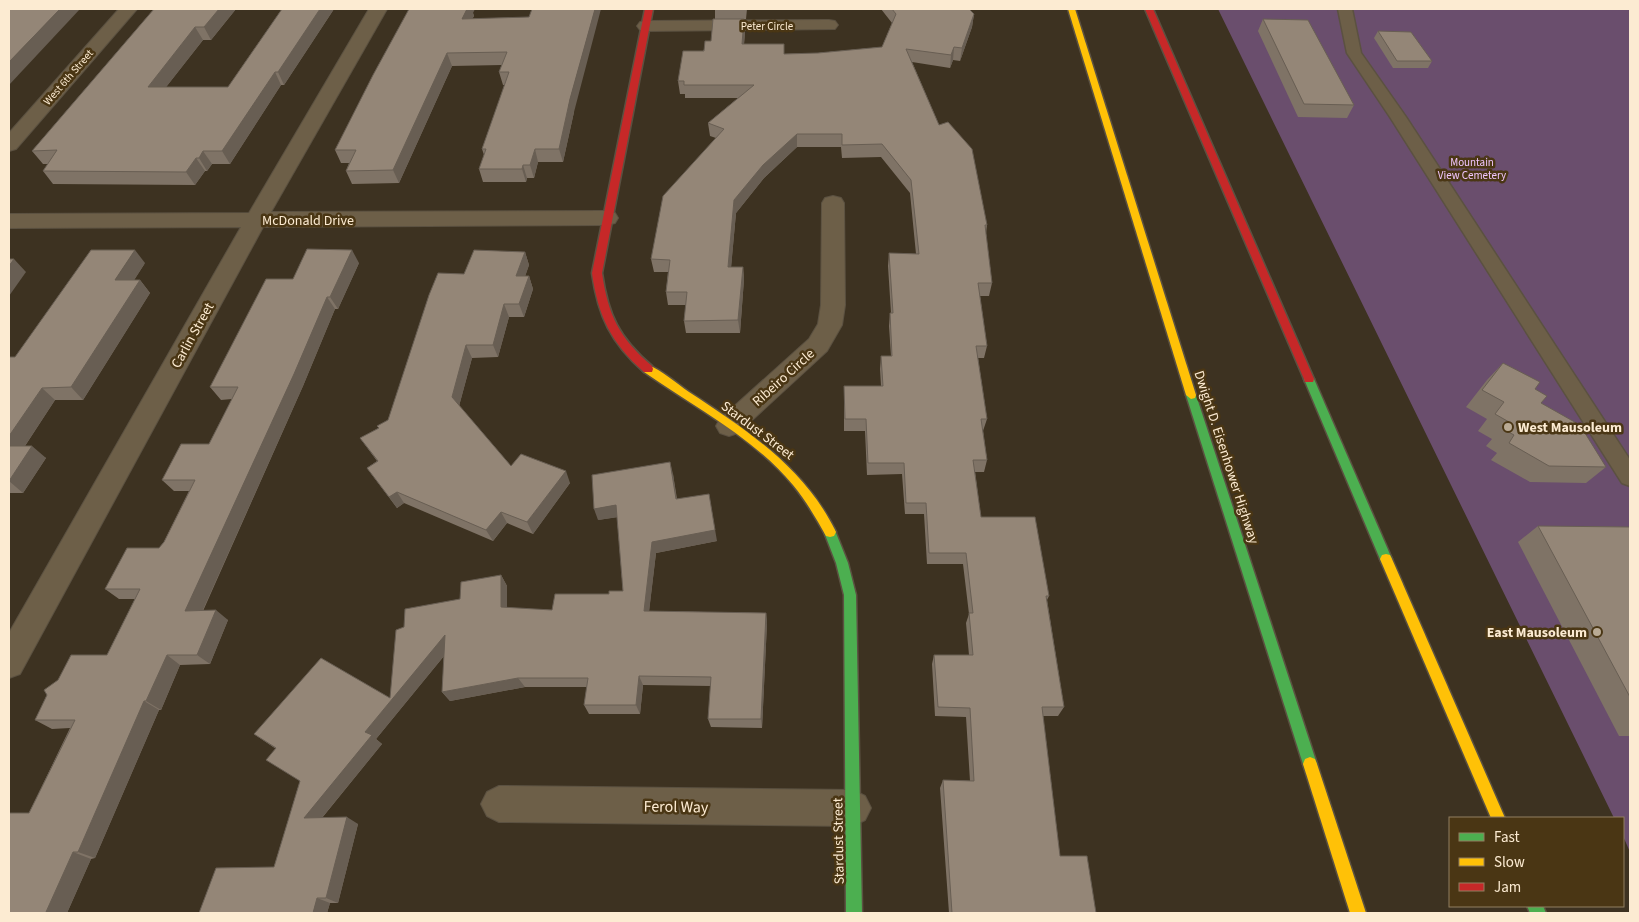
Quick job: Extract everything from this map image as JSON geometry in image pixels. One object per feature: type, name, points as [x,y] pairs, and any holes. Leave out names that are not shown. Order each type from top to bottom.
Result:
[{"type":"main road","name":"Dwight D. Eisenhower Highway","points":[[1071,9],[1170,329],[1358,913]]},
{"type":"main road","points":[[1149,9],[1498,817]]},
{"type":"main road","name":"Stardust Street","points":[[648,18],[597,273],[600,300],[610,326],[628,352],[654,374],[765,451],[796,479],[822,514],[840,552],[850,595],[854,913]]},
{"type":"street","name":"West 6th Street","points":[[9,145],[128,9]]},
{"type":"street","name":"Carlin Street","points":[[9,663],[256,220],[378,9]]},
{"type":"street","name":"Peter Circle","points":[[648,18],[829,25]]},
{"type":"street","name":"Ribeiro Circle","points":[[729,426],[818,345],[830,325],[833,305],[833,203]]},
{"type":"street","name":"McDonald Drive","points":[[9,222],[607,218]]},
{"type":"street","name":"Ferol Way","points":[[499,804],[853,808]]},
{"type":"lane","points":[[1345,9],[1354,53],[1403,125],[1630,478]]},
{"type":"green space","name":"Mountain View Cemetery","points":[[1218,9],[1630,9],[1630,852],[1624,838],[1624,817],[1614,817]]},
{"type":"building","points":[[9,9],[60,9],[9,62]]},
{"type":"building","points":[[154,9],[219,9],[204,27],[195,27],[148,87],[228,87],[282,9],[320,9],[222,151],[203,151],[186,172],[43,171],[57,150],[32,151]]},
{"type":"building","points":[[409,9],[467,9],[462,19],[529,17],[532,9],[595,9],[570,99],[559,149],[535,149],[530,165],[523,165],[522,169],[479,169],[486,149],[482,149],[509,72],[499,72],[507,52],[447,53],[393,170],[346,171],[356,150],[335,150]]},
{"type":"building","points":[[892,9],[969,9],[974,14],[962,48],[954,47],[951,55],[906,49],[939,125],[948,122],[972,149],[987,225],[985,225],[992,283],[978,283],[987,346],[976,346],[987,419],[981,419],[987,460],[973,460],[981,517],[1035,517],[1049,596],[1046,596],[1064,707],[1042,707],[1060,856],[1087,856],[1096,913],[952,913],[943,780],[974,781],[970,708],[938,707],[934,655],[973,655],[969,613],[973,613],[966,553],[929,553],[926,503],[906,503],[904,463],[868,463],[866,419],[845,419],[844,386],[883,386],[881,356],[892,356],[890,313],[893,313],[889,253],[919,254],[911,180],[882,144],[842,145],[842,134],[797,134],[763,165],[734,200],[728,267],[743,267],[738,320],[684,321],[687,292],[666,292],[670,260],[651,259],[663,196],[724,129],[708,123],[754,85],[684,85],[684,81],[678,81],[683,51],[704,51],[705,41],[711,41],[713,19],[744,19],[742,44],[784,44],[784,54],[818,53],[882,47],[896,14]]},
{"type":"building","points":[[1263,19],[1308,20],[1354,105],[1304,104]]},
{"type":"building","points":[[1378,31],[1411,32],[1432,61],[1397,61]]},
{"type":"building","points":[[307,249],[352,250],[330,297],[327,297],[294,374],[185,611],[216,610],[197,655],[167,655],[146,701],[144,701],[78,852],[73,852],[46,912],[50,912],[9,913],[9,813],[29,813],[75,720],[35,720],[47,695],[44,690],[58,680],[71,655],[107,655],[140,589],[105,589],[127,548],[159,548],[164,542],[195,480],[162,480],[181,444],[209,444],[238,387],[210,387],[266,279],[293,279]]},
{"type":"building","points":[[91,250],[135,250],[115,280],[140,280],[71,387],[42,388],[9,436],[9,357],[15,357]]},
{"type":"building","points":[[474,250],[525,252],[516,276],[529,276],[519,304],[504,304],[493,345],[466,345],[452,397],[511,466],[521,454],[566,471],[527,522],[501,512],[486,530],[397,492],[389,497],[367,468],[378,461],[360,438],[379,428],[377,426],[388,420],[438,273],[464,274]]},
{"type":"building","points":[[9,259],[14,259],[9,266]]},
{"type":"building","points":[[1503,363],[1540,382],[1535,389],[1547,396],[1541,403],[1580,425],[1606,467],[1549,466],[1509,443],[1514,435],[1503,429],[1509,422],[1495,414],[1504,402],[1482,390]]},
{"type":"building","points":[[9,446],[32,446],[9,481]]},
{"type":"building","points":[[670,462],[676,499],[709,494],[715,530],[652,542],[644,611],[766,613],[761,719],[708,719],[711,677],[639,676],[636,705],[584,705],[588,678],[518,678],[442,692],[445,635],[365,732],[372,735],[304,818],[347,817],[326,898],[317,898],[313,913],[199,913],[216,868],[274,867],[300,781],[266,760],[276,748],[254,734],[321,658],[390,698],[396,630],[404,627],[405,609],[460,599],[461,582],[501,575],[501,607],[552,610],[555,594],[609,594],[609,591],[623,591],[616,505],[594,509],[592,475]]},
{"type":"building","points":[[1538,526],[1630,527],[1630,697]]},
{"type":"traffic: fast","points":[[1309,379],[1386,559]]},
{"type":"traffic: fast","points":[[1191,395],[1310,764]]},
{"type":"traffic: fast","points":[[830,532],[842,563],[850,595],[854,913]]},
{"type":"traffic: fast","points":[[1535,907],[1538,913]]},
{"type":"traffic: slow","points":[[1071,9],[1191,395]]},
{"type":"traffic: slow","points":[[648,369],[726,422],[774,459],[796,480],[814,504],[830,532]]},
{"type":"traffic: slow","points":[[1386,559],[1498,817]]},
{"type":"traffic: slow","points":[[1310,764],[1358,913]]},
{"type":"traffic: jam","points":[[648,369],[626,349],[612,327],[602,302],[597,273],[649,9]]},
{"type":"traffic: jam","points":[[1149,9],[1309,379]]},
{"type":"place","name":"West Mausoleum","points":[[1508,427]]},
{"type":"place","name":"East Mausoleum","points":[[1597,632]]}]
